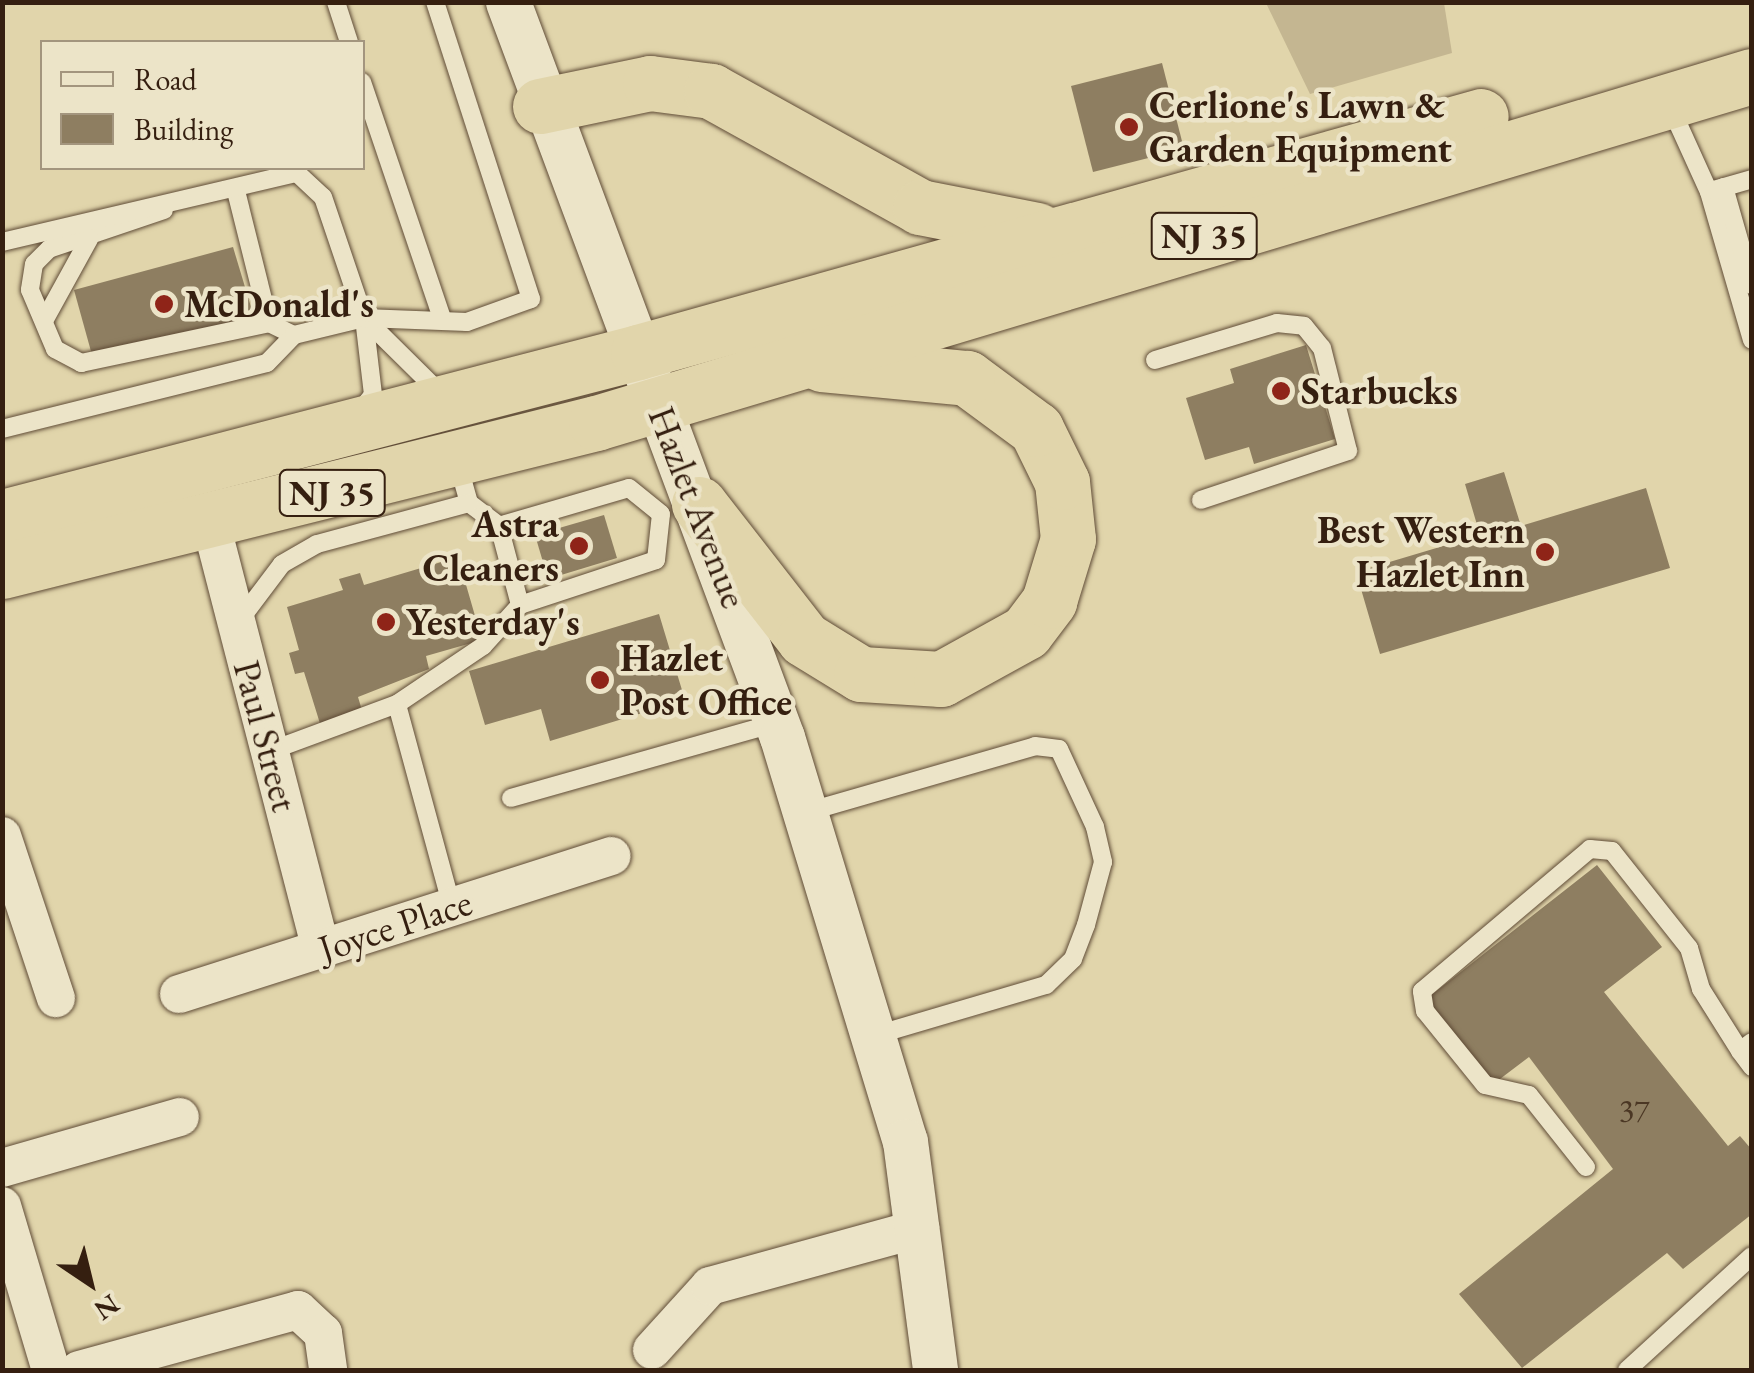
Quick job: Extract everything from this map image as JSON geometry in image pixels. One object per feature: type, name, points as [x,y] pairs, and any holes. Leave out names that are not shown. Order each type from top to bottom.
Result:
[{"type":"highway","name":"NJ 35","points":[[2,517],[638,352],[1044,231],[1752,37]]},
{"type":"highway","name":"NJ 35","points":[[2,571],[211,524],[312,522],[463,481],[658,404],[1752,76]]},
{"type":"highway","points":[[540,106],[650,83],[711,90],[920,207],[1044,231]]},
{"type":"highway","points":[[680,509],[804,638],[861,674],[914,682],[972,670],[1026,632],[1049,601],[1068,513],[1053,457],[1021,412],[985,386],[928,368],[794,363]]},
{"type":"street","name":"Hazlet Avenue","points":[[508,2],[540,106],[658,404],[680,509],[778,723],[873,1036],[920,1228],[935,1370]]},
{"type":"street","name":"Paul Street","points":[[211,524],[321,948]]},
{"type":"street","points":[[2,836],[56,998]]},
{"type":"street","name":"Joyce Place","points":[[179,994],[611,856]]},
{"type":"street","points":[[2,1168],[180,1117]]},
{"type":"street","points":[[2,1206],[50,1370]]},
{"type":"street","points":[[652,1350],[710,1286],[920,1228]]},
{"type":"street","points":[[79,1370],[298,1310],[323,1333],[328,1370]]},
{"type":"lane","points":[[336,2],[348,40]]},
{"type":"lane","points":[[2,430],[268,363],[294,335],[364,318],[441,316],[467,322],[531,299],[435,2]]},
{"type":"lane","points":[[365,91],[441,316]]},
{"type":"lane","points":[[1668,101],[1716,190],[1752,285]]},
{"type":"lane","points":[[2,242],[169,207],[297,173],[323,197],[364,318],[372,395],[344,431]]},
{"type":"lane","points":[[1716,190],[1752,179]]},
{"type":"lane","points":[[1716,190],[1752,340]]},
{"type":"lane","points":[[236,191],[269,323]]},
{"type":"lane","points":[[169,207],[89,239],[50,249],[34,264],[30,290],[54,349],[81,362],[269,323],[294,335]]},
{"type":"lane","points":[[44,322],[89,239]]},
{"type":"lane","points":[[364,318],[408,351],[422,384],[461,400]]},
{"type":"lane","points":[[1155,360],[1277,323],[1304,326],[1322,348],[1348,451],[1201,500]]},
{"type":"lane","points":[[463,481],[499,526],[520,604]]},
{"type":"lane","points":[[270,751],[396,704],[483,646],[520,604],[656,560],[680,509],[629,488],[499,526]]},
{"type":"lane","points":[[237,623],[312,522]]},
{"type":"lane","points":[[396,704],[452,907]]},
{"type":"lane","points":[[512,798],[778,723]]},
{"type":"lane","points":[[805,812],[1035,746],[1060,749],[1095,828],[1103,862],[1086,925],[1073,959],[1046,985],[873,1036]]},
{"type":"lane","points":[[1586,1168],[1529,1096],[1484,1086],[1426,1011],[1422,991],[1590,849],[1612,851],[1688,948],[1700,989],[1746,1046],[1752,1067]]},
{"type":"lane","points":[[1628,1370],[1752,1256]]},
{"type":"shaded area","points":[[1266,3],[1444,3],[1452,53],[1310,94]]},
{"type":"building","points":[[1162,63],[1184,149],[1093,172],[1071,86]]},
{"type":"building","name":"McDonald's","points":[[233,247],[254,317],[92,355],[74,290]]},
{"type":"building","points":[[1306,345],[1335,439],[1254,464],[1249,447],[1205,460],[1186,398],[1234,383],[1230,369]]},
{"type":"building","name":"Best Western Hazlet Inn","points":[[1504,472],[1521,526],[1646,488],[1670,568],[1380,654],[1356,572],[1480,535],[1465,484]]},
{"type":"building","points":[[604,515],[617,558],[548,579],[535,535]]},
{"type":"building","points":[[458,557],[482,640],[426,656],[429,669],[358,697],[364,717],[322,730],[304,672],[295,674],[289,653],[299,650],[287,607],[343,590],[339,579],[360,573],[364,585]]},
{"type":"building","points":[[659,614],[685,700],[550,741],[541,709],[485,725],[469,671]]},
{"type":"building","points":[[1597,865],[1662,947],[1604,992],[1728,1146],[1740,1136],[1752,1150],[1752,1214],[1683,1269],[1667,1253],[1522,1368],[1459,1294],[1613,1169],[1529,1057],[1492,1085],[1425,1000]]},
{"type":"place","name":"Cerlione's Lawn & Garden Equipment","points":[[1129,127]]},
{"type":"place","name":"McDonald's","points":[[164,304]]},
{"type":"place","name":"Starbucks","points":[[1281,391]]},
{"type":"place","name":"Astra Cleaners","points":[[579,546]]},
{"type":"place","name":"Best Western Hazlet Inn","points":[[1545,552]]},
{"type":"place","name":"Yesterday's","points":[[386,622]]},
{"type":"place","name":"Hazlet Post Office","points":[[600,680]]}]
